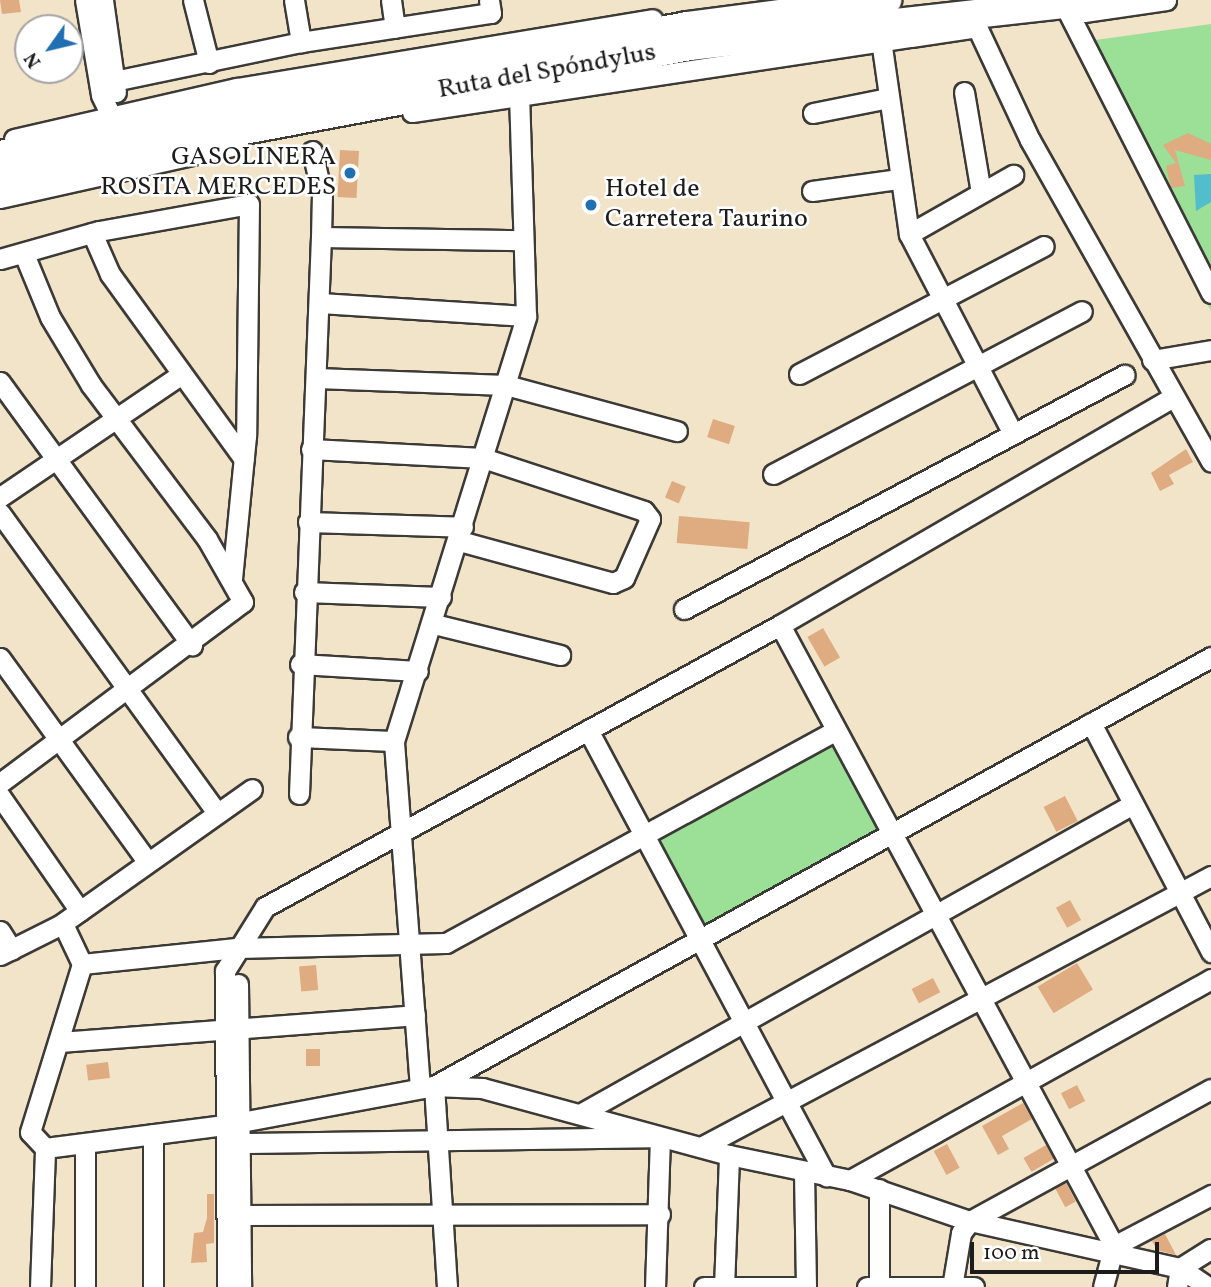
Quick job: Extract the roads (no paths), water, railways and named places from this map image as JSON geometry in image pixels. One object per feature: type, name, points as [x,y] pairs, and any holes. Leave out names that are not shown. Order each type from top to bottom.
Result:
[{"type":"highway","name":"Ruta del Spóndylus","points":[[0,155],[117,132],[379,101],[690,47],[791,14],[887,0]]},
{"type":"highway","name":"Ruta del Spóndylus","points":[[791,14],[1098,0]]},
{"type":"highway","name":"Ruta del Spóndylus","points":[[0,176],[117,132]]},
{"type":"street","points":[[85,0],[101,95],[117,132]]},
{"type":"street","points":[[103,0],[114,81],[117,132]]},
{"type":"street","points":[[193,0],[209,63]]},
{"type":"street","points":[[294,0],[300,42]]},
{"type":"street","points":[[391,0],[395,28]]},
{"type":"street","points":[[114,81],[300,42],[491,13],[489,0]]},
{"type":"street","points":[[0,143],[117,132],[428,55],[791,14],[881,40],[1166,0]]},
{"type":"street","points":[[0,198],[379,101],[519,94],[791,14]]},
{"type":"street","points":[[1069,14],[1211,293]]},
{"type":"street","points":[[977,27],[1030,140],[1211,461]]},
{"type":"street","points":[[881,40],[909,234],[1013,434]]},
{"type":"street","points":[[964,92],[981,193]]},
{"type":"street","points":[[447,1287],[447,1216],[441,1140],[427,1087],[415,1015],[394,741],[461,534],[526,316],[519,94]]},
{"type":"street","points":[[813,113],[888,98]]},
{"type":"street","points":[[299,794],[300,663],[320,303],[322,194],[312,151]]},
{"type":"street","points":[[909,234],[1013,175]]},
{"type":"street","points":[[812,191],[899,179]]},
{"type":"street","points":[[0,259],[92,233],[249,204],[244,458],[232,579]]},
{"type":"street","points":[[92,233],[110,274],[180,375],[244,458]]},
{"type":"street","points":[[321,237],[523,240]]},
{"type":"street","points":[[799,374],[942,302],[1044,246]]},
{"type":"street","points":[[0,783],[242,607],[232,579],[116,418],[50,317],[24,254]]},
{"type":"street","points":[[320,303],[526,316]]},
{"type":"street","points":[[773,474],[1082,311]]},
{"type":"street","points":[[1152,360],[1211,350]]},
{"type":"street","points":[[0,497],[180,375]]},
{"type":"street","points":[[684,609],[1125,375]]},
{"type":"street","points":[[316,378],[506,385],[677,431]]},
{"type":"street","points":[[0,382],[54,460],[191,645]]},
{"type":"street","points":[[227,1287],[232,1124],[231,1028],[225,971],[236,948],[265,907],[780,625],[1173,397]]},
{"type":"street","points":[[308,522],[461,534],[613,583],[624,578],[648,525],[644,511],[483,458],[311,449]]},
{"type":"street","points":[[0,513],[217,813]]},
{"type":"street","points":[[304,592],[441,597]]},
{"type":"street","points":[[433,624],[560,656]]},
{"type":"street","points":[[780,625],[984,995],[1072,1167],[1112,1251],[1103,1287]]},
{"type":"street","points":[[427,1087],[1211,657]]},
{"type":"street","points":[[0,658],[147,861]]},
{"type":"street","points":[[300,663],[418,671]]},
{"type":"street","points":[[1091,723],[1211,952]]},
{"type":"street","points":[[588,730],[741,1022],[826,1176]]},
{"type":"street","points":[[82,964],[236,948],[446,943],[472,933],[642,835],[836,730]]},
{"type":"street","points":[[298,737],[394,741]]},
{"type":"street","points":[[0,932],[6,952],[63,923],[252,789]]},
{"type":"street","points":[[0,796],[80,911]]},
{"type":"street","points":[[580,1114],[1133,804]]},
{"type":"street","points":[[703,1146],[1211,876]]},
{"type":"street","points":[[40,1287],[45,1148],[30,1132],[82,964],[63,923]]},
{"type":"street","points":[[850,1180],[1026,1076],[1211,979]]},
{"type":"street","points":[[58,1042],[415,1015]]},
{"type":"street","points":[[45,1148],[232,1124],[427,1087],[482,1088],[729,1155],[850,1180],[970,1221],[1112,1251],[1208,1287]]},
{"type":"street","points":[[952,1287],[961,1233],[970,1221],[1211,1089]]},
{"type":"street","points":[[232,1124],[240,1143],[241,1287]]},
{"type":"street","points":[[153,1134],[153,1287]]},
{"type":"street","points":[[240,1143],[660,1137]]},
{"type":"street","points":[[655,1287],[660,1214],[660,1137]]},
{"type":"street","points":[[85,1143],[85,1287]]},
{"type":"street","points":[[724,1286],[729,1155]]},
{"type":"street","points":[[804,1172],[806,1287]]},
{"type":"street","points":[[878,1287],[879,1189]]},
{"type":"street","points":[[1112,1251],[1211,1195]]},
{"type":"street","points":[[241,1215],[660,1214]]},
{"type":"street","points":[[1178,1277],[1211,1249]]},
{"type":"street","points":[[704,1287],[800,1287]]},
{"type":"street","points":[[867,1287],[974,1287]]},
{"type":"water","points":[[1211,174],[1211,202],[1196,211],[1194,175]]},
{"type":"place","name":"GASOLINERA ROSITA MERCEDES","points":[[350,173]]},
{"type":"place","name":"Hotel de Carretera Taurino","points":[[591,205]]}]
